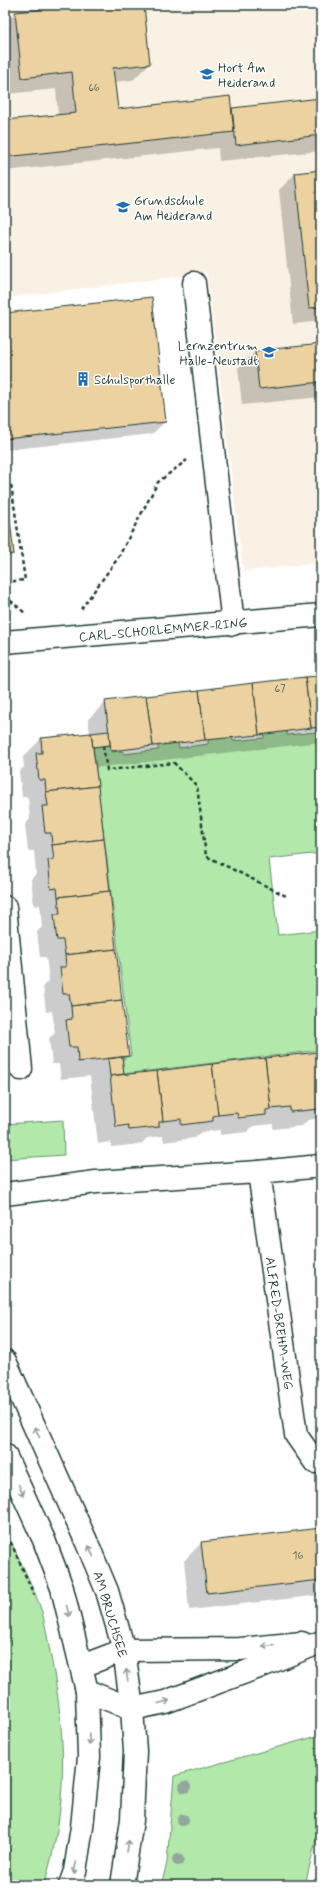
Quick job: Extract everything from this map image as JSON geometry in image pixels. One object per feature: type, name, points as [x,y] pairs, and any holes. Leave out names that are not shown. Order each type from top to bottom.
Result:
[{"type":"street","points":[[194,283],[233,624]]},
{"type":"street","name":"CARL-SCHORLEMMER-RING","points":[[5,642],[233,624],[321,615]]},
{"type":"street","points":[[5,907],[21,1069]]},
{"type":"street","points":[[5,1194],[96,1182],[259,1172],[321,1166]]},
{"type":"street","name":"ALFRED-BREHM-WEG","points":[[259,1172],[296,1435],[315,1462],[321,1462]]},
{"type":"street","name":"AM BRUCHSEE","points":[[5,1361],[107,1591],[124,1650],[132,1709],[135,1752],[132,1820],[122,1885]]},
{"type":"street","points":[[5,1454],[44,1540],[62,1588],[87,1691],[89,1757],[82,1827],[75,1871],[70,1885]]},
{"type":"street","points":[[82,1666],[124,1650],[240,1649],[321,1641]]},
{"type":"street","points":[[87,1691],[132,1709],[165,1702],[259,1668],[321,1641]]},
{"type":"path","points":[[80,610],[118,558],[158,482],[201,450],[211,431]]},
{"type":"path","points":[[5,485],[11,484],[25,580],[5,582]]},
{"type":"path","points":[[5,596],[28,615]]},
{"type":"path","points":[[103,746],[107,770],[174,763],[197,786],[206,856],[286,896]]},
{"type":"path","points":[[5,1529],[35,1598]]},
{"type":"shaded area","points":[[5,5],[321,5],[321,563],[243,571],[207,273],[5,298]]},
{"type":"green space","points":[[316,726],[321,726],[321,853],[269,859],[278,935],[321,930],[321,1050],[124,1074],[122,1057],[131,1056],[93,747],[110,745],[111,752],[122,751],[124,754],[158,750],[158,744],[178,742],[179,748],[208,744],[208,738],[232,735],[233,741],[264,738],[264,732],[286,730],[287,735],[317,732]]},
{"type":"green space","points":[[63,1120],[64,1155],[5,1159],[5,1124]]},
{"type":"green space","points":[[5,1529],[30,1581],[42,1612],[60,1715],[62,1744],[61,1800],[52,1856],[44,1885],[5,1885]]},
{"type":"green space","points":[[321,1735],[320,1824],[305,1885],[161,1885],[167,1863],[174,1776]]},
{"type":"building","points":[[84,5],[144,5],[150,64],[113,68],[118,109],[230,96],[234,132],[5,157],[5,120],[76,113],[72,72],[22,78],[15,12]]},
{"type":"building","points":[[321,98],[321,135],[236,145],[232,108]]},
{"type":"building","points":[[321,170],[321,307],[309,308],[295,173]]},
{"type":"building","name":"Schulsporthalle","points":[[152,297],[166,422],[5,439],[5,313]]},
{"type":"building","points":[[321,344],[321,382],[259,389],[255,351]]},
{"type":"building","points":[[5,503],[8,503],[14,554],[5,555]]},
{"type":"building","points":[[321,676],[321,727],[311,728],[305,677]]},
{"type":"building","points":[[305,677],[311,728],[259,735],[253,683]]},
{"type":"building","points":[[253,683],[259,735],[205,740],[199,690]]},
{"type":"building","points":[[199,690],[205,740],[153,746],[146,696]]},
{"type":"building","points":[[146,696],[153,746],[111,751],[105,701]]},
{"type":"building","points":[[109,731],[110,745],[93,747],[91,733]]},
{"type":"building","points":[[91,733],[98,786],[46,792],[45,780],[39,780],[36,753],[42,753],[41,738]]},
{"type":"building","points":[[98,786],[104,839],[52,845],[51,833],[45,833],[42,806],[48,806],[46,792]]},
{"type":"building","points":[[104,839],[110,891],[58,897],[57,888],[51,889],[48,860],[54,859],[52,845]]},
{"type":"building","points":[[110,891],[116,949],[65,955],[63,940],[57,940],[56,933],[54,914],[60,914],[58,897]]},
{"type":"building","points":[[116,949],[122,1000],[71,1006],[69,994],[63,994],[60,967],[66,967],[65,955]]},
{"type":"building","points":[[122,1000],[129,1056],[78,1062],[77,1047],[69,1047],[66,1020],[72,1019],[71,1006]]},
{"type":"building","points":[[319,1052],[321,1066],[320,1109],[290,1112],[290,1107],[271,1109],[265,1058]]},
{"type":"building","points":[[122,1057],[124,1074],[110,1076],[108,1059]]},
{"type":"building","points":[[265,1058],[271,1109],[266,1110],[266,1115],[238,1118],[237,1113],[218,1115],[212,1064]]},
{"type":"building","points":[[212,1064],[218,1115],[213,1116],[213,1121],[181,1125],[181,1119],[163,1121],[157,1071]]},
{"type":"building","points":[[157,1071],[163,1121],[159,1122],[159,1127],[129,1130],[128,1125],[116,1127],[110,1076]]},
{"type":"building","points":[[321,1528],[321,1580],[207,1593],[201,1542]]},
{"type":"place","name":"Hort Am Heiderand","points":[[207,74]]},
{"type":"place","name":"Grundschule Am Heiderand","points":[[123,207]]},
{"type":"place","name":"Lernzentrum Halle-Neustadt","points":[[269,352]]},
{"type":"place","name":"Schulsporthalle","points":[[83,379]]}]
